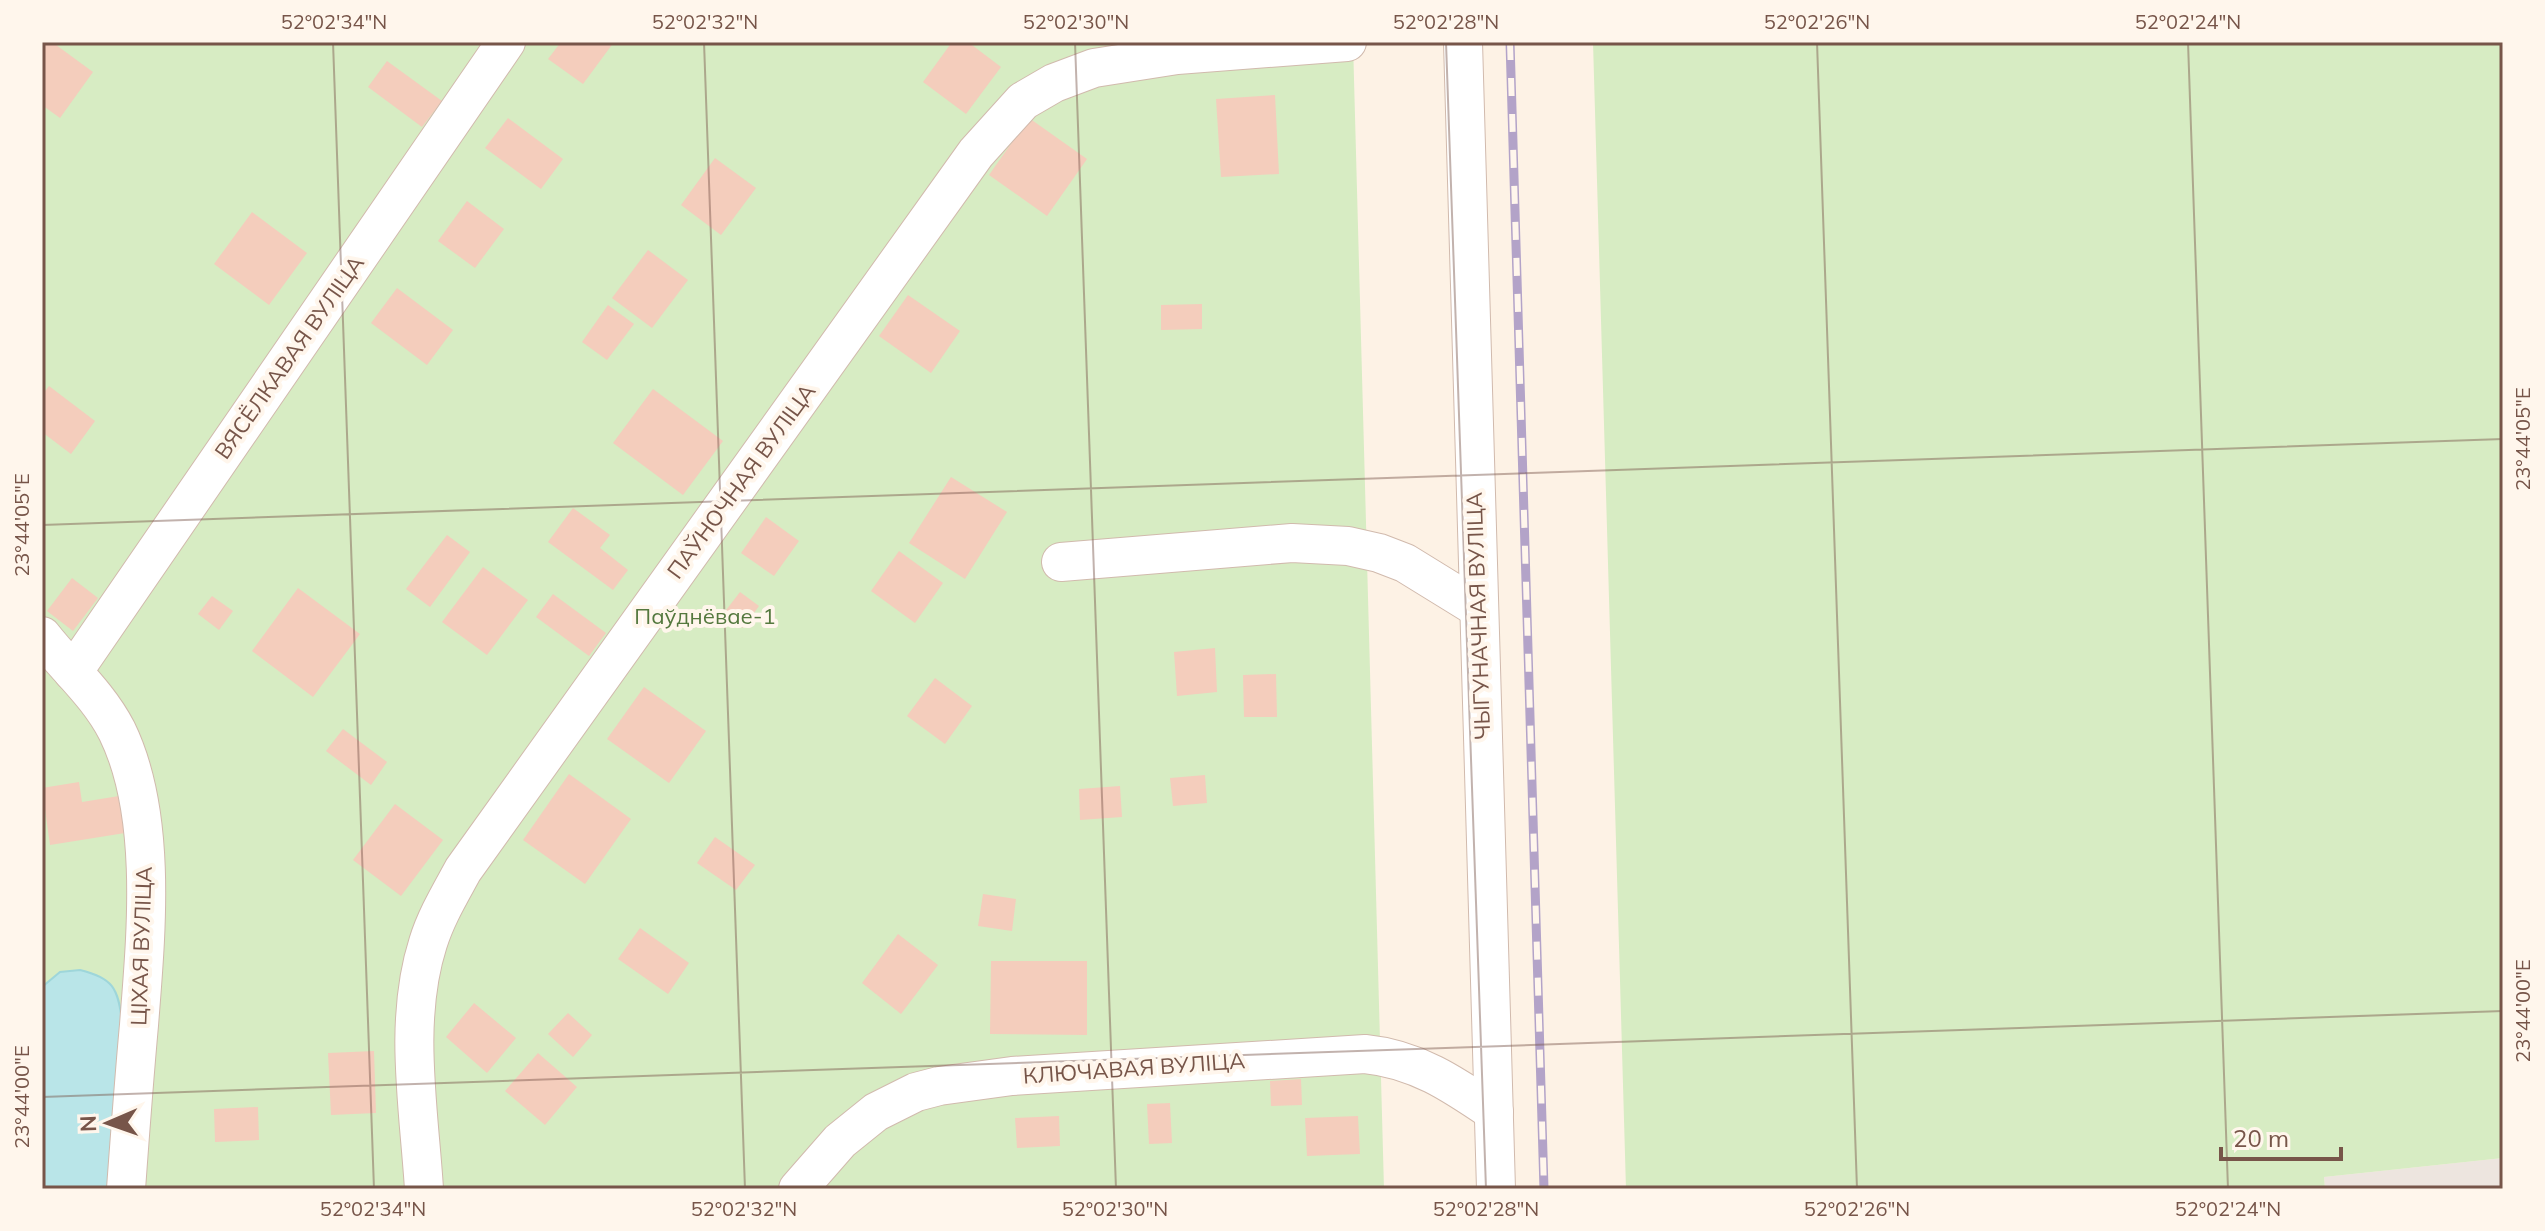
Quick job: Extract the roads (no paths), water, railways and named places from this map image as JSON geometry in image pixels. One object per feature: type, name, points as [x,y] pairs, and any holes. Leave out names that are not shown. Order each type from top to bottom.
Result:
[{"type":"lane","name":"ВЯСЁЛКАВАЯ ВУЛІЦА","points":[[73,672],[506,42]]},
{"type":"lane","name":"ПАЎНОЧНАЯ ВУЛІЦА","points":[[424,1189],[415,1014],[425,954],[442,907],[463,870],[976,153],[1023,101],[1054,83],[1094,68],[1177,55],[1347,42]]},
{"type":"lane","name":"ЧЫГУНАЧНАЯ ВУЛІЦА","points":[[1463,42],[1496,1189]]},
{"type":"lane","points":[[1061,562],[1292,543],[1348,546],[1405,563],[1478,608]]},
{"type":"lane","name":"ЦІХАЯ ВУЛІЦА","points":[[42,636],[97,698],[118,734],[135,789],[142,827],[146,898],[144,955],[126,1189]]},
{"type":"lane","name":"КЛЮЧАВАЯ ВУЛІЦА","points":[[798,1189],[840,1141],[876,1112],[916,1092],[987,1078],[1365,1054],[1389,1056],[1413,1063],[1494,1112]]},
{"type":"water","points":[[80,970],[100,977],[112,986],[122,1021],[110,1189],[42,1189],[42,987],[60,972]]},
{"type":"railway","points":[[1510,42],[1544,1189]]},
{"type":"park label","name":"Паўднёвае-1","points":[[705,616]]}]
